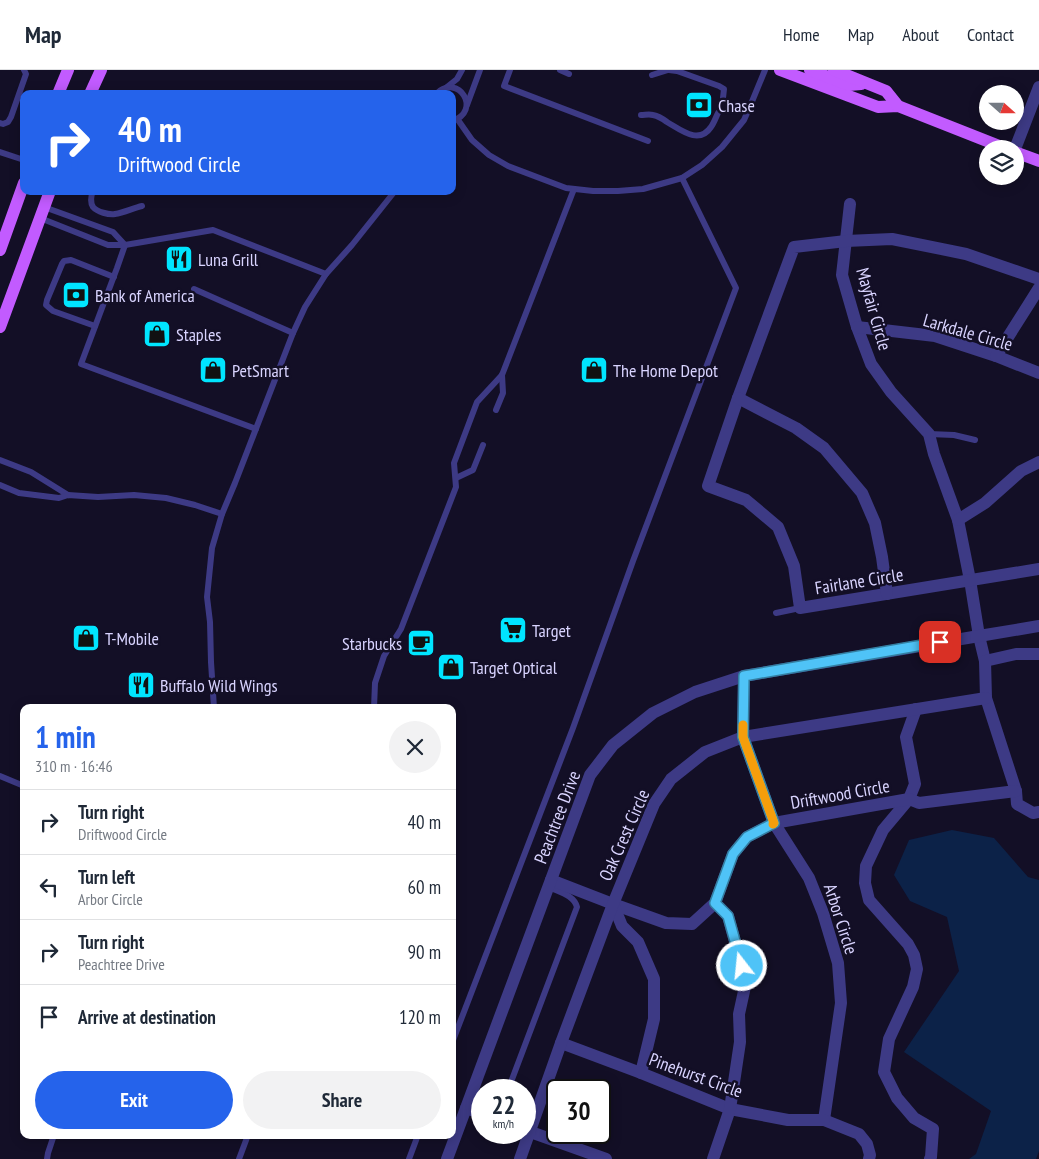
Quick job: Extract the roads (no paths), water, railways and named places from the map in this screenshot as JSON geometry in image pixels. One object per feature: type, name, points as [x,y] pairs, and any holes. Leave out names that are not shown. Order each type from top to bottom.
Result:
[{"type":"main road","points":[[60,90],[68,70]]},
{"type":"main road","points":[[92,90],[101,70]]},
{"type":"main road","points":[[780,70],[878,107],[898,106],[984,140]]},
{"type":"main road","points":[[810,70],[849,85],[869,84]]},
{"type":"main road","points":[[834,70],[886,91],[898,106]]},
{"type":"main road","points":[[1024,154],[1039,161]]},
{"type":"main road","points":[[0,250],[20,194]]},
{"type":"main road","points":[[0,327],[48,195]]},
{"type":"street","points":[[1019,140],[1039,87]]},
{"type":"street","name":"Mayfair Circle","points":[[850,204],[842,275],[857,327],[871,364],[891,392],[929,434],[934,454],[958,520],[985,661],[986,698],[1016,791],[1017,804],[1033,813],[1039,812]]},
{"type":"street","points":[[887,594],[875,523],[862,493],[824,448],[796,428],[738,398],[794,247],[846,240],[892,239],[966,254],[1039,279]]},
{"type":"street","points":[[996,356],[1039,288]]},
{"type":"street","name":"Larkdale Circle","points":[[857,327],[935,336],[1039,372]]},
{"type":"street","name":"Fairlane Circle","points":[[738,398],[708,486],[746,500],[778,526],[794,566],[800,608],[1039,569]]},
{"type":"street","points":[[958,520],[985,503],[1021,471],[1039,462]]},
{"type":"street","name":"Peachtree Drive","points":[[456,1135],[590,775],[613,745],[653,713],[695,692],[744,676],[1039,626]]},
{"type":"street","points":[[985,661],[1016,654],[1039,654]]},
{"type":"street","name":"Arbor Circle","points":[[744,676],[743,737],[774,823],[809,878],[823,913],[838,963],[841,1003],[824,1120]]},
{"type":"street","name":"Oak Crest Circle","points":[[536,1108],[613,904],[654,804],[671,779],[705,752],[743,737],[986,698]]},
{"type":"street","points":[[916,709],[906,737],[916,784],[909,799],[882,830],[866,866],[865,883],[869,900],[908,944],[914,955],[917,969],[913,987],[889,1039],[884,1072],[897,1098],[914,1118],[933,1129],[930,1159]]},
{"type":"street","name":"Driftwood Circle","points":[[550,883],[666,923],[692,924],[715,903],[733,854],[747,837],[774,823],[909,799],[919,802],[1016,791]]},
{"type":"street","points":[[713,1159],[730,1109],[740,1042],[738,1014],[746,982],[728,916],[715,903]]},
{"type":"street","points":[[613,904],[622,926],[638,942],[654,979],[654,1019],[641,1073]]},
{"type":"street","name":"Pinehurst Circle","points":[[561,1043],[730,1109],[788,1120],[824,1120]]},
{"type":"street","points":[[466,1108],[471,1110]]},
{"type":"street","points":[[824,1120],[859,1134],[867,1144],[870,1155],[869,1159]]},
{"type":"street","points":[[536,1134],[606,1159]]},
{"type":"street","name":"Peachtree Drive","points":[[447,1159],[454,1139]]},
{"type":"street","name":"Oak Crest Circle","points":[[520,1159],[524,1144]]},
{"type":"lane","points":[[21,90],[26,74],[24,70]]},
{"type":"lane","points":[[441,90],[457,79],[462,70]]},
{"type":"lane","points":[[456,120],[462,116],[467,107],[480,70]]},
{"type":"lane","points":[[510,70],[504,86],[648,141]]},
{"type":"lane","points":[[560,70],[569,74]]},
{"type":"lane","points":[[652,75],[668,70],[677,71],[719,86],[724,89],[724,98]]},
{"type":"lane","points":[[456,122],[472,140],[508,166],[566,188],[593,191],[643,189],[682,178],[702,165],[722,147],[744,120],[765,70]]},
{"type":"lane","points":[[447,87],[458,89],[462,92],[465,96],[467,107]]},
{"type":"lane","points":[[0,123],[8,122],[11,118],[20,92]]},
{"type":"lane","points":[[641,115],[653,115],[686,133],[693,136],[701,136],[711,127],[718,113]]},
{"type":"lane","points":[[0,152],[20,159]]},
{"type":"lane","points":[[456,1033],[573,728],[736,288],[682,178]]},
{"type":"lane","points":[[374,704],[375,683],[384,656],[401,629],[456,487],[454,463],[477,402],[502,374],[574,188]]},
{"type":"lane","points":[[92,195],[93,207],[109,214],[142,206]]},
{"type":"lane","points":[[214,704],[207,598],[212,548],[222,514],[305,307],[326,274],[393,195]]},
{"type":"lane","points":[[42,212],[113,232],[125,245]]},
{"type":"lane","points":[[42,212],[108,245],[125,245],[213,230],[326,274]]},
{"type":"lane","points":[[125,245],[80,364],[256,429]]},
{"type":"lane","points":[[95,326],[53,311],[46,305],[47,300],[62,264],[67,260],[114,277]]},
{"type":"lane","points":[[194,289],[293,333]]},
{"type":"lane","points":[[496,410],[503,392],[502,374]]},
{"type":"lane","points":[[929,434],[954,434],[975,440]]},
{"type":"lane","points":[[456,478],[473,470],[483,444]]},
{"type":"lane","points":[[0,460],[31,472],[68,495]]},
{"type":"lane","points":[[0,485],[19,493],[59,498],[68,495],[98,497],[134,495],[166,498],[222,514]]},
{"type":"lane","points":[[776,614],[800,608]]},
{"type":"lane","points":[[0,776],[20,784]]},
{"type":"lane","points":[[512,1079],[577,907],[576,902],[572,898],[550,883]]},
{"type":"lane","points":[[47,1159],[53,1139]]},
{"type":"lane","points":[[239,1159],[246,1139]]},
{"type":"lane","points":[[409,1159],[416,1139]]},
{"type":"water","points":[[952,830],[994,838],[1028,877],[1039,880],[1039,1151],[1036,1159],[969,1159],[976,1154],[991,1111],[904,1052],[959,971],[947,917],[910,901],[894,875],[909,840]]},
{"type":"place","name":"Chase","points":[[699,105]]},
{"type":"place","name":"Luna Grill","points":[[179,259]]},
{"type":"place","name":"Bank of America","points":[[76,295]]},
{"type":"place","name":"Staples","points":[[157,334]]},
{"type":"place","name":"PetSmart","points":[[213,370]]},
{"type":"place","name":"The Home Depot","points":[[594,370]]},
{"type":"place","name":"Target","points":[[513,630]]},
{"type":"place","name":"T-Mobile","points":[[86,638]]},
{"type":"place","name":"Starbucks","points":[[421,643]]},
{"type":"place","name":"Target Optical","points":[[451,667]]},
{"type":"place","name":"Buffalo Wild Wings","points":[[141,685]]}]
